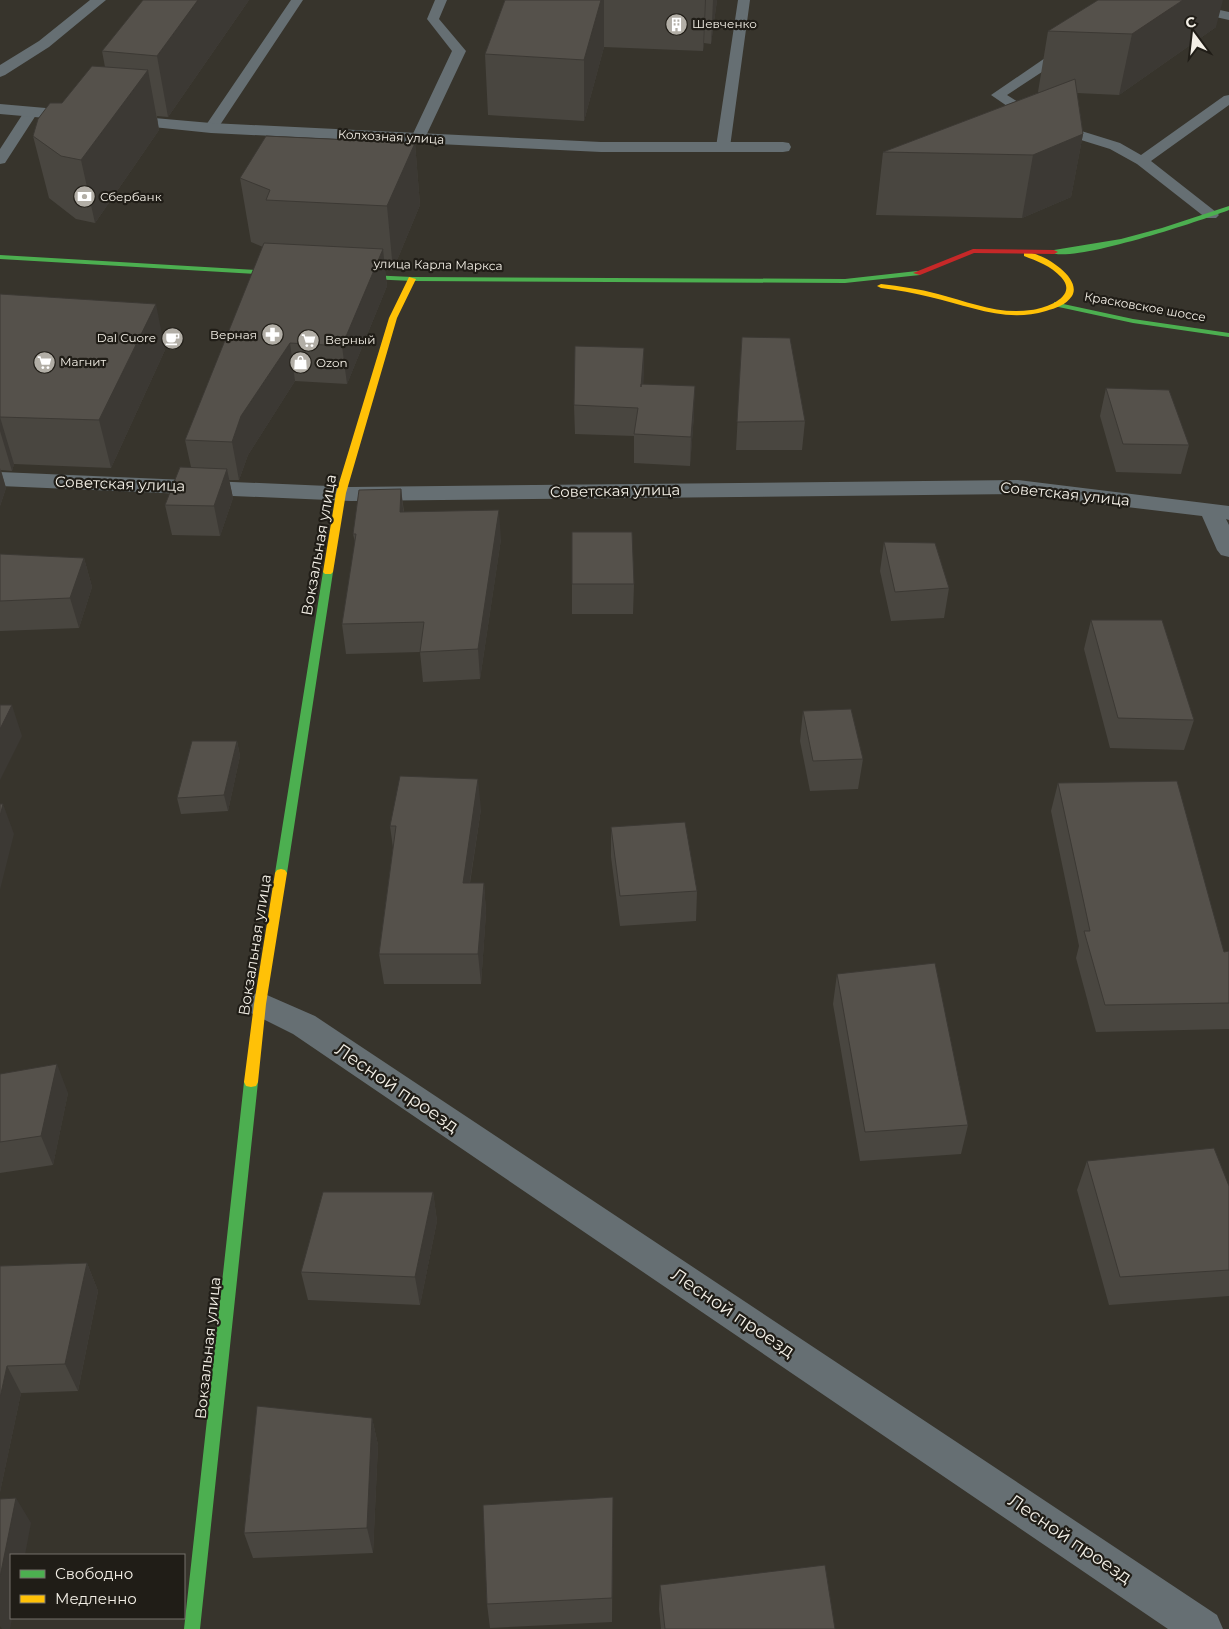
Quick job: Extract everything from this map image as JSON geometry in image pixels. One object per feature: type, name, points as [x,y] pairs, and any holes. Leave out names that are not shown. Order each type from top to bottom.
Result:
[{"type":"main road","name":"улица Карла Маркса","points":[[340,276],[412,279],[845,281],[888,278],[923,271],[943,264],[956,256],[974,251],[1077,250],[1111,243],[1229,208]]},
{"type":"main road","name":"улица Карла Маркса","points":[[1068,277],[1087,256],[1111,243]]},
{"type":"main road","name":"улица Карла Маркса","points":[[845,281],[903,288],[988,311],[1012,314],[1035,312],[1054,307],[1066,298],[1071,288],[1068,277],[1057,266],[1040,258],[1019,252]]},
{"type":"main road","points":[[0,256],[300,274]]},
{"type":"main road","name":"улица Карла Маркса","points":[[943,264],[937,274],[939,282],[949,296],[966,305]]},
{"type":"main road","name":"Вокзальная улица","points":[[192,1629],[260,1004],[341,493],[393,318],[412,279]]},
{"type":"main road","name":"Красковское шоссе","points":[[1058,304],[1133,321],[1229,335]]},
{"type":"street","points":[[0,72],[44,44],[99,0]]},
{"type":"street","name":"Колхозная улица","points":[[0,109],[211,128],[601,147],[783,147]]},
{"type":"street","name":"Советская улица","points":[[0,479],[341,493],[1018,487],[1220,512]]},
{"type":"street","points":[[1220,512],[1229,550]]},
{"type":"street","name":"Лесной проезд","points":[[260,1004],[304,1025],[1203,1629]]},
{"type":"lane","points":[[211,128],[297,0]]},
{"type":"lane","points":[[418,138],[459,51],[432,19],[441,0]]},
{"type":"lane","points":[[724,147],[744,0]]},
{"type":"lane","points":[[1157,0],[1229,16]]},
{"type":"lane","points":[[1078,42],[998,95],[1041,123],[1115,146],[1142,161],[1211,214]]},
{"type":"lane","points":[[1142,161],[1229,99]]},
{"type":"lane","points":[[0,160],[31,112]]},
{"type":"building","points":[[143,0],[198,0],[157,56],[102,51]]},
{"type":"building","points":[[505,0],[601,0],[584,60],[485,54]]},
{"type":"building","points":[[1098,0],[1183,0],[1132,34],[1048,31]]},
{"type":"building","points":[[92,66],[148,70],[81,160],[61,156],[33,136],[38,119],[50,103],[62,103]]},
{"type":"building","points":[[1075,79],[1083,134],[1033,155],[883,152]]},
{"type":"building","points":[[266,136],[415,143],[387,206],[266,200],[270,190],[240,178]]},
{"type":"building","points":[[264,243],[383,249],[342,346],[290,343],[241,416],[232,442],[185,440]]},
{"type":"building","points":[[0,294],[156,304],[99,420],[0,417]]},
{"type":"building","points":[[742,337],[790,338],[805,421],[737,422]]},
{"type":"building","points":[[575,346],[644,348],[641,384],[695,386],[691,437],[634,434],[638,408],[574,405]]},
{"type":"building","points":[[1106,388],[1169,390],[1189,445],[1123,444]]},
{"type":"building","points":[[180,467],[227,469],[214,506],[165,505]]},
{"type":"building","points":[[401,489],[400,512],[499,510],[478,649],[420,652],[424,622],[342,624],[356,534],[353,534],[359,490]]},
{"type":"building","points":[[572,532],[632,532],[634,584],[572,584]]},
{"type":"building","points":[[884,542],[935,543],[949,588],[895,592]]},
{"type":"building","points":[[0,554],[84,558],[70,598],[0,601]]},
{"type":"building","points":[[1091,620],[1162,620],[1194,720],[1118,718]]},
{"type":"building","points":[[0,705],[12,705],[0,729]]},
{"type":"building","points":[[851,709],[863,759],[813,761],[803,711]]},
{"type":"building","points":[[192,741],[237,741],[224,795],[177,798]]},
{"type":"building","points":[[400,776],[478,779],[463,883],[484,883],[478,954],[379,954],[396,826],[390,826]]},
{"type":"building","points":[[1177,781],[1224,952],[1229,951],[1229,1003],[1105,1005],[1084,931],[1090,931],[1058,783]]},
{"type":"building","points":[[0,804],[3,804],[0,816]]},
{"type":"building","points":[[685,822],[697,891],[620,896],[611,827]]},
{"type":"building","points":[[935,963],[968,1125],[865,1132],[837,974]]},
{"type":"building","points":[[57,1064],[41,1136],[0,1142],[0,1074]]},
{"type":"building","points":[[1214,1148],[1229,1186],[1229,1270],[1120,1277],[1087,1161]]},
{"type":"building","points":[[323,1192],[433,1192],[415,1277],[301,1272]]},
{"type":"building","points":[[87,1263],[65,1364],[7,1366],[0,1398],[0,1266]]},
{"type":"building","points":[[257,1406],[372,1418],[367,1528],[244,1533]]},
{"type":"building","points":[[613,1497],[612,1598],[487,1604],[483,1505]]},
{"type":"building","points":[[16,1498],[0,1577],[0,1499]]},
{"type":"building","points":[[825,1565],[835,1629],[665,1629],[660,1585]]},
{"type":"traffic: fast","points":[[1054,252],[1121,242],[1165,230],[1229,208]]},
{"type":"traffic: fast","points":[[0,257],[290,274]]},
{"type":"traffic: fast","points":[[348,276],[412,279],[845,281],[917,273]]},
{"type":"traffic: fast","points":[[1057,304],[1133,321],[1229,335]]},
{"type":"traffic: fast","points":[[281,873],[328,572]]},
{"type":"traffic: fast","points":[[192,1629],[251,1082]]},
{"type":"traffic: slow","points":[[881,286],[928,294],[1009,314],[1035,312],[1054,306],[1066,299],[1070,292],[1069,283],[1063,275],[1054,267],[1027,254]]},
{"type":"traffic: slow","points":[[328,572],[341,493],[393,318],[412,279]]},
{"type":"traffic: slow","points":[[251,1082],[260,1004],[281,873]]},
{"type":"traffic: jam","points":[[917,273],[973,251],[1054,252]]},
{"type":"place","name":"Шевченко","points":[[676,24]]},
{"type":"place","name":"Сбербанк","points":[[84,197]]},
{"type":"place","name":"Верная","points":[[273,335]]},
{"type":"place","name":"Dal Cuore","points":[[172,338]]},
{"type":"place","name":"Верный","points":[[309,340]]},
{"type":"place","name":"Магнит","points":[[44,362]]},
{"type":"place","name":"Ozon","points":[[300,363]]}]
